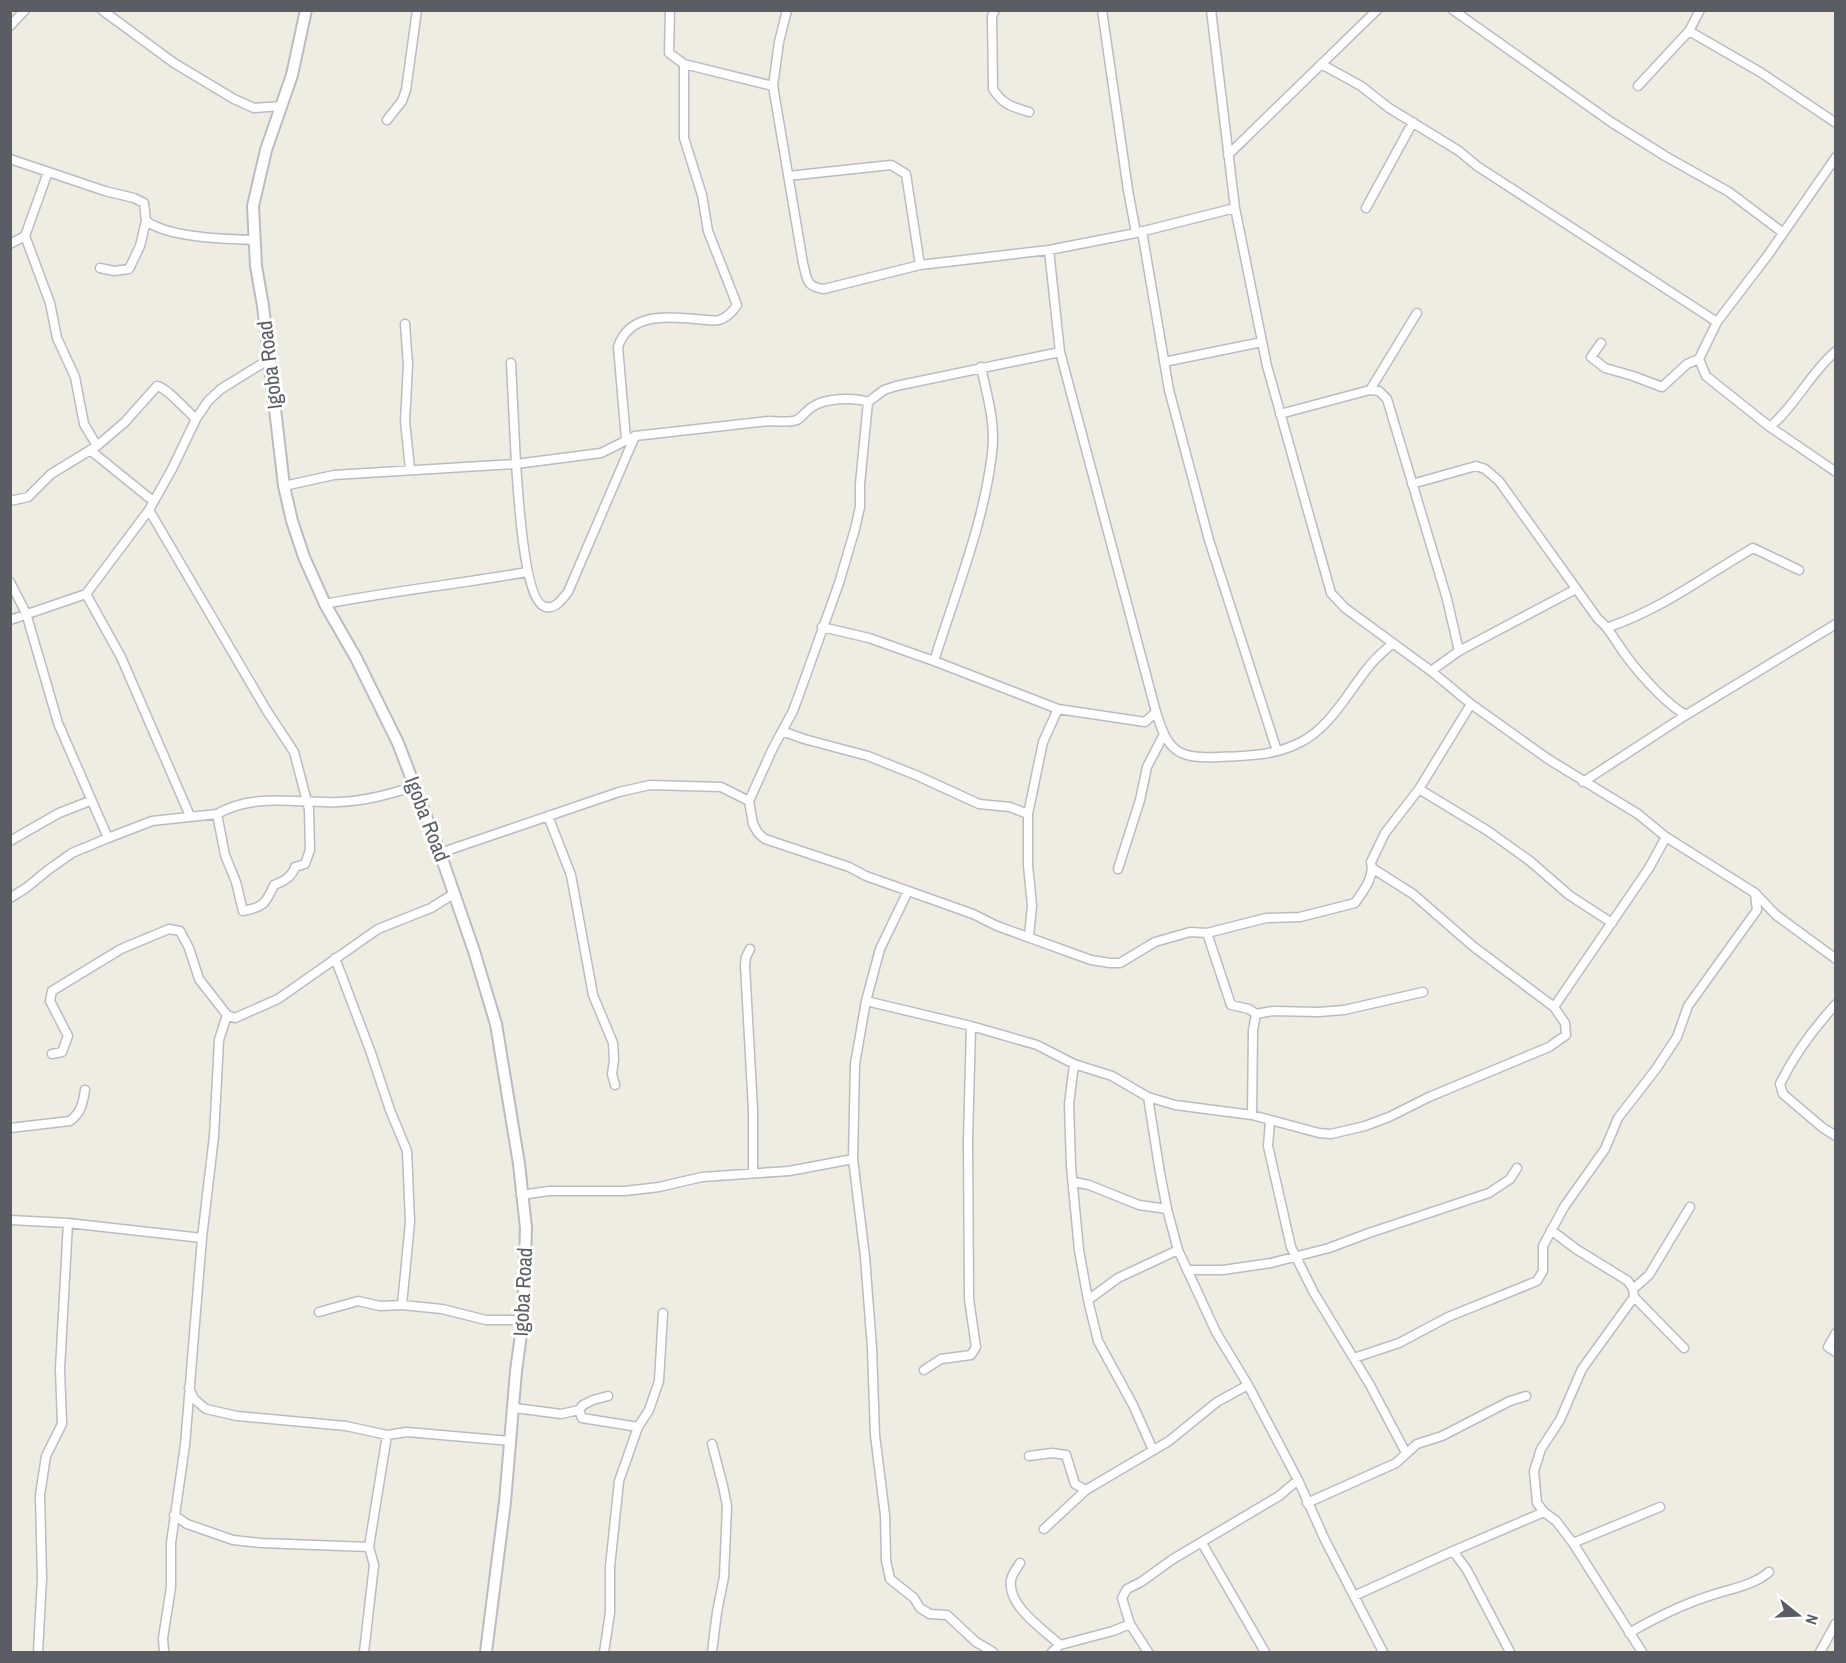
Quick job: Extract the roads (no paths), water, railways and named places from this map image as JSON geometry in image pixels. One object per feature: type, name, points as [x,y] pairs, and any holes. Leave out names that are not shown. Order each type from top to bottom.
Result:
[{"type":"street","points":[[10,26],[25,10]]},
{"type":"street","points":[[102,10],[174,63],[234,99],[254,108],[281,106]]},
{"type":"street","name":"Igoba Road","points":[[306,10],[299,47],[258,177],[253,206],[256,266],[263,306],[284,486],[304,557],[325,604],[362,669],[398,743],[455,893],[496,1024],[519,1164],[526,1228],[523,1320],[486,1653]]},
{"type":"street","points":[[387,120],[402,101],[406,90],[417,10]]},
{"type":"street","points":[[670,10],[669,52],[684,64],[773,86]]},
{"type":"street","points":[[787,10],[778,48],[773,86],[807,281],[814,288],[824,289],[920,265],[1049,250],[1139,232],[1235,208]]},
{"type":"street","points":[[995,10],[992,16],[993,89],[1006,105],[1029,112]]},
{"type":"street","points":[[1102,10],[1128,190],[1139,232],[1169,390],[1209,540],[1278,751]]},
{"type":"street","points":[[1210,10],[1235,208],[1262,342],[1331,593],[1345,608],[1431,671],[1471,704],[1583,782],[1638,814],[1666,837],[1755,893],[1776,915],[1836,959]]},
{"type":"street","points":[[1228,155],[1377,10]]},
{"type":"street","points":[[1453,10],[1611,122],[1729,192],[1782,232]]},
{"type":"street","points":[[1638,86],[1689,31],[1700,10]]},
{"type":"street","points":[[1689,31],[1760,72],[1836,123]]},
{"type":"street","points":[[511,363],[516,464],[527,572],[536,599],[542,607],[554,606],[568,592],[631,437],[618,346],[622,336],[639,322],[665,315],[720,320],[733,311],[737,305],[708,231],[702,195],[684,138],[684,64]]},
{"type":"street","points":[[1321,64],[1361,86],[1389,108],[1717,322]]},
{"type":"street","points":[[1366,208],[1413,122]]},
{"type":"street","points":[[1836,157],[1768,255],[1717,322],[1700,360],[1706,376],[1770,427],[1836,472]]},
{"type":"street","points":[[10,159],[144,203],[146,221],[140,246],[129,269],[114,271],[100,268]]},
{"type":"street","points":[[788,176],[891,165],[900,169],[906,174],[920,265]]},
{"type":"street","points":[[48,171],[25,236],[50,303],[57,338],[75,377],[84,424],[94,448],[153,501]]},
{"type":"street","points":[[146,221],[156,228],[167,230],[224,239],[255,240]]},
{"type":"street","points":[[10,244],[25,236]]},
{"type":"street","points":[[1049,250],[1060,352],[1156,712],[1163,736],[1170,746],[1178,752],[1203,758],[1258,756],[1301,743],[1339,707],[1368,667],[1393,643]]},
{"type":"street","points":[[1370,390],[1417,313]]},
{"type":"street","points":[[405,324],[408,365],[405,421],[410,469]]},
{"type":"street","points":[[1164,362],[1262,342]]},
{"type":"street","points":[[1601,343],[1592,357],[1605,368],[1662,387],[1687,364],[1700,360]]},
{"type":"street","points":[[1770,427],[1784,416],[1807,383],[1836,351]]},
{"type":"street","points":[[284,486],[334,475],[516,464],[601,453],[631,437],[768,421],[796,420],[820,403],[852,399],[868,402],[884,390],[896,386],[1060,352]]},
{"type":"street","points":[[10,620],[54,607],[86,594],[148,510],[172,469],[196,418],[208,401],[221,389],[268,360]]},
{"type":"street","points":[[934,661],[977,526],[993,453],[990,411],[981,367]]},
{"type":"street","points":[[10,501],[27,497],[51,474],[94,448],[125,422],[157,386],[165,388],[181,406],[196,418]]},
{"type":"street","points":[[1280,414],[1370,390],[1379,391],[1387,399],[1447,599],[1459,651]]},
{"type":"street","points":[[868,402],[860,507],[839,583],[801,691],[749,801],[753,824],[765,839],[849,867],[973,914],[997,927],[1029,936],[1091,960],[1120,963],[1155,942],[1190,932],[1208,933],[1266,918],[1300,917],[1355,903],[1368,884],[1372,868],[1371,862],[1379,843],[1419,789],[1471,704]]},
{"type":"street","points":[[1412,484],[1476,466],[1485,469],[1499,481],[1598,619],[1609,627],[1618,645],[1673,708],[1686,715]]},
{"type":"street","points":[[148,510],[267,711],[294,752],[308,801],[310,850],[305,864],[295,867],[284,881],[274,885],[269,896],[259,908],[243,911],[236,882],[225,855],[217,814]]},
{"type":"street","points":[[1609,627],[1632,619],[1679,595],[1753,548],[1799,570]]},
{"type":"street","points":[[325,604],[387,592],[455,585],[527,572]]},
{"type":"street","points":[[10,582],[26,614],[58,723],[108,838]]},
{"type":"street","points":[[1431,671],[1459,651],[1576,589]]},
{"type":"street","points":[[86,594],[121,657],[190,816]]},
{"type":"street","points":[[1583,782],[1686,715],[1836,624]]},
{"type":"street","points":[[822,627],[869,638],[1058,709],[1145,722],[1156,712]]},
{"type":"street","points":[[1029,936],[1032,906],[1028,866],[1028,814],[1043,742],[1058,709]]},
{"type":"street","points":[[782,731],[868,756],[979,804],[1010,807],[1028,814]]},
{"type":"street","points":[[1118,869],[1140,800],[1147,767],[1163,736]]},
{"type":"street","points":[[440,853],[619,792],[650,785],[721,787],[749,801]]},
{"type":"street","points":[[10,898],[72,854],[152,821],[217,814],[245,804],[289,800],[341,802],[372,799],[416,786]]},
{"type":"street","points":[[1419,789],[1488,831],[1530,861],[1569,895],[1612,923]]},
{"type":"street","points":[[10,841],[59,813],[90,801]]},
{"type":"street","points":[[548,816],[571,875],[593,995],[613,1044],[612,1074],[615,1085]]},
{"type":"street","points":[[1554,1007],[1649,868],[1666,837]]},
{"type":"street","points":[[866,1001],[971,1026],[1036,1046],[1074,1064],[1112,1076],[1148,1097],[1175,1105],[1252,1115],[1319,1133],[1331,1134],[1365,1126],[1389,1117],[1429,1097],[1488,1074],[1561,1040],[1566,1035],[1567,1030],[1554,1007],[1474,947],[1413,894],[1372,868]]},
{"type":"street","points":[[1368,884],[1387,877]]},
{"type":"street","points":[[908,891],[880,950],[866,1001],[855,1064],[853,1159],[865,1257],[872,1348],[875,1435],[885,1515],[886,1560],[890,1579],[914,1598],[920,1608],[930,1614],[947,1615],[976,1642],[993,1653]]},
{"type":"street","points":[[52,1054],[62,1052],[69,1036],[50,1001],[52,992],[121,949],[168,929],[180,931],[189,948],[199,979],[227,1015],[235,1018],[278,999],[303,984],[335,958],[378,929],[430,908],[455,893]]},
{"type":"street","points":[[1354,1358],[1399,1343],[1448,1317],[1538,1281],[1543,1272],[1543,1246],[1551,1230],[1564,1207],[1605,1149],[1618,1118],[1656,1069],[1677,1037],[1688,1006],[1757,910],[1755,893]]},
{"type":"street","points":[[1208,933],[1231,1005],[1249,1009],[1256,1014],[1273,1011],[1344,1010],[1423,992]]},
{"type":"street","points":[[750,949],[745,965],[753,1110],[753,1172]]},
{"type":"street","points":[[335,958],[407,1151],[410,1222],[402,1305]]},
{"type":"street","points":[[1836,1004],[1809,1038],[1780,1084],[1783,1094],[1823,1128],[1836,1136]]},
{"type":"street","points":[[1252,1115],[1253,1030],[1256,1014]]},
{"type":"street","points":[[164,1653],[163,1638],[171,1587],[171,1543],[187,1418],[202,1238],[214,1136],[219,1040],[227,1015]]},
{"type":"street","points":[[924,1370],[941,1359],[971,1355],[976,1347],[969,1299],[968,1131],[971,1026]]},
{"type":"street","points":[[1074,1064],[1069,1104],[1071,1166],[1079,1250],[1088,1300],[1098,1341],[1133,1405],[1153,1450]]},
{"type":"street","points":[[10,1128],[69,1121],[77,1116],[85,1090]]},
{"type":"street","points":[[1148,1097],[1167,1209],[1178,1250],[1216,1332],[1248,1385],[1298,1480],[1307,1503],[1383,1653]]},
{"type":"street","points":[[1270,1121],[1268,1146],[1291,1247],[1314,1293],[1354,1358],[1406,1453]]},
{"type":"street","points":[[521,1195],[549,1191],[625,1191],[659,1187],[702,1177],[789,1171],[853,1159]]},
{"type":"street","points":[[1189,1270],[1223,1270],[1297,1257],[1489,1193],[1510,1179],[1517,1168]]},
{"type":"street","points":[[1074,1182],[1089,1185],[1139,1205],[1167,1209]]},
{"type":"street","points":[[1642,1653],[1573,1543],[1556,1521],[1537,1503],[1534,1471],[1541,1449],[1560,1420],[1582,1369],[1649,1275],[1690,1207]]},
{"type":"street","points":[[10,1221],[68,1223],[202,1238]]},
{"type":"street","points":[[38,1653],[42,1578],[40,1495],[46,1456],[62,1424],[60,1369],[68,1223]]},
{"type":"street","points":[[1551,1230],[1576,1249],[1628,1281],[1634,1293],[1684,1348]]},
{"type":"street","points":[[1088,1300],[1118,1278],[1178,1250]]},
{"type":"street","points":[[319,1312],[358,1301],[380,1306],[402,1305],[442,1309],[486,1320],[523,1320]]},
{"type":"street","points":[[604,1653],[610,1613],[610,1567],[619,1481],[638,1427],[649,1410],[659,1381],[663,1313]]},
{"type":"street","points":[[1836,1333],[1828,1347],[1836,1352]]},
{"type":"street","points":[[1044,1529],[1086,1490],[1153,1450],[1189,1426],[1217,1402],[1248,1385]]},
{"type":"street","points":[[189,1388],[194,1399],[206,1409],[237,1416],[346,1426],[387,1435],[407,1432],[511,1441]]},
{"type":"street","points":[[515,1408],[561,1414],[579,1410],[593,1400],[608,1396]]},
{"type":"street","points":[[1307,1503],[1396,1462],[1417,1444],[1443,1436],[1510,1401],[1526,1396]]},
{"type":"street","points":[[187,1418],[206,1409]]},
{"type":"street","points":[[579,1410],[582,1418],[638,1427]]},
{"type":"street","points":[[363,1653],[374,1565],[369,1547],[387,1435]]},
{"type":"street","points":[[712,1444],[726,1506],[724,1577],[712,1653]]},
{"type":"street","points":[[1029,1455],[1052,1453],[1066,1455],[1075,1484],[1086,1490]]},
{"type":"street","points":[[1148,1653],[1130,1624],[1122,1598],[1127,1588],[1142,1582],[1173,1559],[1279,1496],[1298,1480]]},
{"type":"street","points":[[1573,1543],[1660,1508]]},
{"type":"street","points":[[1354,1596],[1544,1512]]},
{"type":"street","points":[[174,1515],[187,1524],[233,1539],[261,1543],[369,1547]]},
{"type":"street","points":[[1202,1543],[1264,1653]]},
{"type":"street","points":[[1452,1551],[1467,1570],[1510,1653]]},
{"type":"street","points":[[1020,1563],[1012,1578],[1011,1592],[1021,1609],[1060,1645]]},
{"type":"street","points":[[1629,1633],[1651,1620],[1707,1596],[1760,1580],[1769,1572]]},
{"type":"street","points":[[1820,1653],[1836,1623]]},
{"type":"street","points":[[1053,1653],[1060,1645],[1113,1631],[1130,1624]]}]
